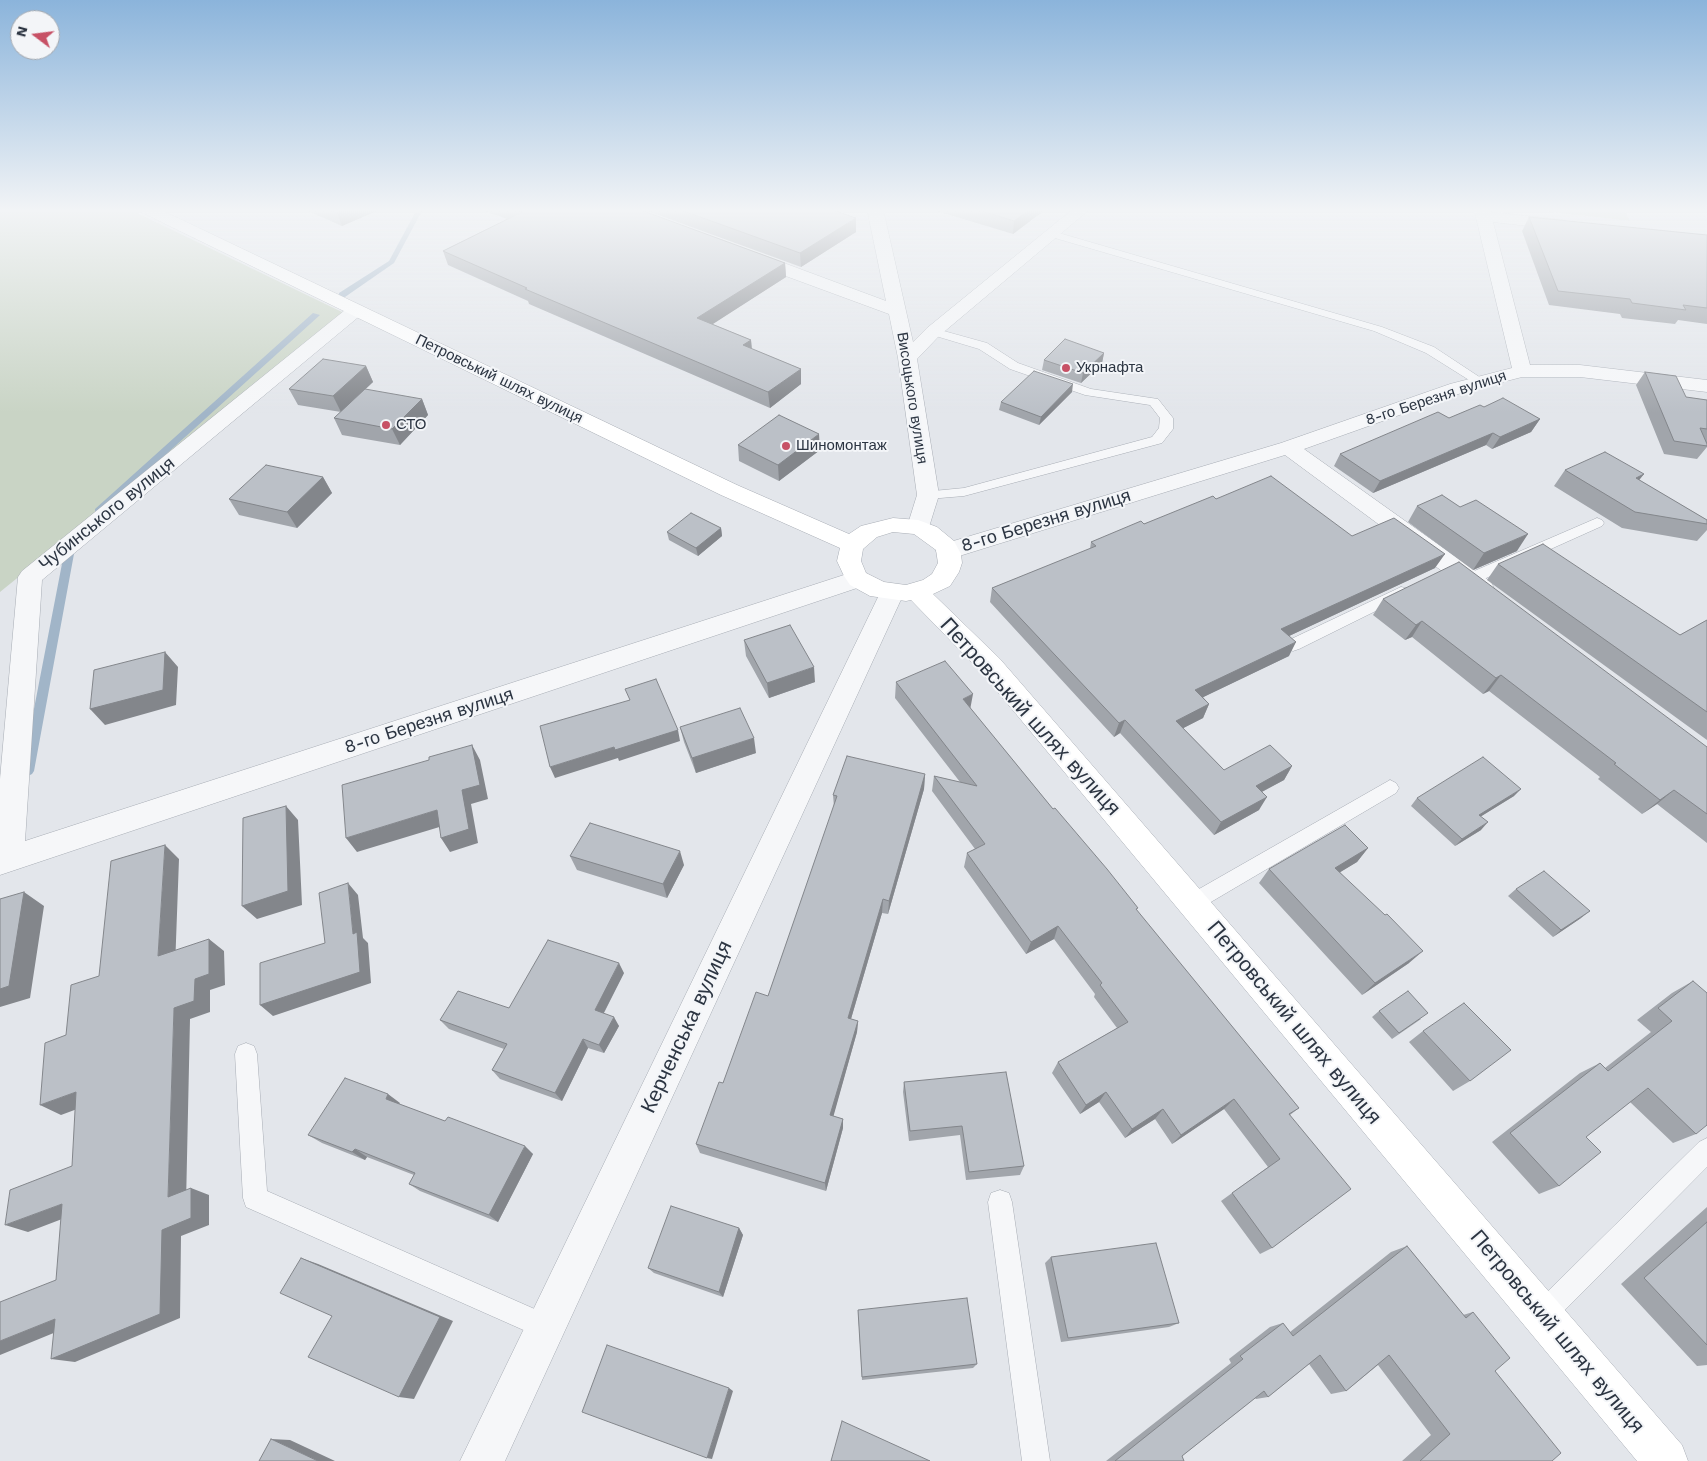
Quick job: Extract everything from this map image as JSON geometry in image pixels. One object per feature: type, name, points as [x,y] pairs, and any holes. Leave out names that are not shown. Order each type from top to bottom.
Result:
[{"type":"street","name":"Петровський шлях вулиця","points":[[288,277],[729,490],[853,545]]},
{"type":"street","points":[[806,277],[897,311]]},
{"type":"street","name":"Висоцького вулиця","points":[[890,277],[907,358],[928,495],[918,527]]},
{"type":"street","points":[[907,358],[932,332],[999,277]]},
{"type":"street","points":[[1499,277],[1522,370]]},
{"type":"street","name":"Чубинського вулиця","points":[[4,861],[30,577],[356,310]]},
{"type":"street","name":"8-го Березня вулиця","points":[[948,551],[1288,447],[1480,382],[1522,370],[1580,371],[1707,386]]},
{"type":"street","points":[[1288,447],[1453,574],[1502,603]]},
{"type":"street","points":[[858,579],[849,562],[849,552],[860,537],[880,526],[906,525],[918,527],[938,538],[948,551],[950,563],[944,576],[931,586],[905,592]]},
{"type":"street","name":"Петровський шлях вулиця","points":[[858,579],[880,590],[905,592],[991,666],[1666,1461]]},
{"type":"street","name":"8-го Березня вулиця","points":[[4,861],[858,579]]},
{"type":"street","name":"Керченська вулиця","points":[[482,1461],[905,592]]},
{"type":"lane","points":[[1200,277],[1378,329],[1430,350],[1480,382]]},
{"type":"lane","points":[[928,495],[964,492],[1157,440],[1166,429],[1167,418],[1154,402],[1089,392],[1014,366],[983,346],[932,332]]},
{"type":"lane","points":[[1453,574],[1597,523]]},
{"type":"lane","points":[[1293,645],[1418,584]]},
{"type":"lane","points":[[1192,903],[1390,788]]},
{"type":"lane","points":[[246,1054],[255,1198],[546,1327]]},
{"type":"lane","points":[[1542,1315],[1707,1150]]},
{"type":"lane","points":[[1000,1202],[1036,1461]]},
{"type":"green space","points":[[0,277],[270,277],[344,313],[0,592]]},
{"type":"building","points":[[502,277],[762,277],[697,318],[751,340],[743,345],[801,369],[768,392],[525,289],[527,288]]},
{"type":"building","points":[[1553,277],[1707,277],[1707,308],[1683,305],[1686,310],[1632,303],[1630,299],[1558,291]]},
{"type":"building","points":[[1065,339],[1104,353],[1083,373],[1044,360]]},
{"type":"building","points":[[323,359],[366,366],[333,396],[289,389]]},
{"type":"building","points":[[1034,371],[1073,384],[1041,417],[1001,402]]},
{"type":"building","points":[[1645,372],[1676,376],[1686,397],[1707,400],[1707,429],[1700,428],[1707,446],[1674,441]]},
{"type":"building","points":[[365,389],[422,399],[392,429],[334,418]]},
{"type":"building","points":[[1503,398],[1540,419],[1500,437],[1493,433],[1380,481],[1340,454],[1438,412],[1449,418],[1480,405],[1484,407]]},
{"type":"building","points":[[779,415],[819,434],[778,465],[738,445]]},
{"type":"building","points":[[1605,452],[1644,474],[1636,478],[1707,520],[1707,524],[1635,512],[1565,470]]},
{"type":"building","points":[[266,465],[323,477],[287,512],[229,499]]},
{"type":"building","points":[[1271,476],[1352,536],[1394,518],[1445,554],[1281,629],[1296,642],[1195,690],[1209,704],[1176,721],[1224,770],[1270,745],[1292,766],[1256,786],[1267,797],[1221,822],[1125,720],[1119,723],[992,588],[1096,546],[1091,542],[1141,521],[1144,524],[1213,496],[1216,499]]},
{"type":"building","points":[[1442,495],[1460,507],[1476,500],[1528,534],[1484,553],[1417,506]]},
{"type":"building","points":[[691,513],[721,528],[696,548],[667,532]]},
{"type":"building","points":[[1543,544],[1680,635],[1707,620],[1707,712],[1498,564]]},
{"type":"building","points":[[1459,562],[1707,747],[1707,814],[1674,790],[1660,800],[1614,764],[1616,763],[1501,675],[1496,678],[1422,621],[1416,625],[1383,599]]},
{"type":"building","points":[[790,625],[814,667],[767,683],[744,640]]},
{"type":"building","points":[[165,652],[163,690],[90,709],[94,670]]},
{"type":"building","points":[[945,661],[973,694],[963,699],[1053,809],[1055,808],[1107,869],[1138,908],[1136,909],[1299,1108],[1289,1114],[1351,1189],[1272,1248],[1232,1193],[1280,1159],[1234,1099],[1181,1135],[1163,1109],[1132,1129],[1106,1092],[1086,1105],[1058,1062],[1128,1022],[1100,985],[1102,983],[1058,926],[1031,942],[967,853],[985,844],[934,776],[977,786],[896,682]]},
{"type":"building","points":[[656,679],[678,730],[615,750],[614,747],[550,767],[540,726],[630,700],[625,689]]},
{"type":"building","points":[[740,708],[754,738],[692,758],[680,727]]},
{"type":"building","points":[[472,745],[480,785],[462,790],[469,829],[441,838],[437,810],[346,838],[342,785],[429,760],[429,757]]},
{"type":"building","points":[[847,756],[925,774],[889,901],[883,899],[848,1018],[858,1021],[830,1115],[843,1119],[825,1183],[696,1144],[719,1082],[723,1083],[756,992],[768,996],[837,796],[833,795]]},
{"type":"building","points":[[1483,757],[1521,789],[1479,815],[1488,822],[1462,839],[1417,798]]},
{"type":"building","points":[[286,806],[288,891],[242,906],[243,818]]},
{"type":"building","points":[[590,823],[680,851],[663,884],[570,856]]},
{"type":"building","points":[[1345,825],[1368,848],[1335,868],[1385,915],[1387,914],[1423,951],[1375,983],[1269,869]]},
{"type":"building","points":[[165,845],[158,956],[209,939],[209,974],[195,979],[194,1001],[174,1008],[168,1197],[191,1188],[191,1218],[162,1230],[160,1314],[51,1359],[55,1319],[0,1341],[0,1302],[56,1280],[62,1204],[5,1225],[10,1190],[72,1166],[76,1092],[40,1105],[45,1043],[66,1035],[71,985],[99,976],[111,861]]},
{"type":"building","points":[[1544,871],[1590,911],[1561,930],[1516,889]]},
{"type":"building","points":[[348,883],[353,934],[357,932],[360,972],[260,1005],[260,963],[325,943],[319,893]]},
{"type":"building","points":[[24,892],[9,986],[0,989],[0,899]]},
{"type":"building","points":[[548,940],[619,963],[595,1010],[614,1017],[599,1045],[583,1039],[555,1093],[492,1070],[507,1044],[440,1020],[458,991],[509,1008]]},
{"type":"building","points":[[1693,981],[1707,993],[1707,1125],[1696,1134],[1648,1088],[1586,1137],[1601,1152],[1559,1186],[1510,1133],[1600,1063],[1608,1071],[1672,1021],[1658,1008]]},
{"type":"building","points":[[1408,991],[1428,1013],[1399,1033],[1379,1011]]},
{"type":"building","points":[[1464,1003],[1511,1050],[1470,1081],[1423,1031]]},
{"type":"building","points":[[1006,1072],[1024,1166],[969,1172],[962,1126],[910,1131],[904,1082]]},
{"type":"building","points":[[345,1078],[388,1094],[386,1099],[445,1121],[448,1117],[525,1146],[489,1215],[409,1184],[415,1173],[355,1149],[352,1152],[308,1135]]},
{"type":"building","points":[[671,1206],[739,1228],[719,1292],[648,1268]]},
{"type":"building","points":[[1707,1222],[1707,1345],[1644,1278]]},
{"type":"building","points":[[1156,1243],[1179,1323],[1068,1338],[1051,1257]]},
{"type":"building","points":[[1407,1246],[1466,1318],[1473,1312],[1510,1358],[1495,1371],[1561,1453],[1552,1461],[1420,1461],[1450,1434],[1389,1355],[1346,1391],[1320,1355],[1268,1397],[1264,1391],[1182,1456],[1184,1461],[1115,1461],[1243,1359],[1240,1356],[1283,1323],[1293,1336]]},
{"type":"building","points":[[301,1258],[440,1317],[399,1397],[308,1357],[332,1316],[280,1293]]},
{"type":"building","points":[[967,1298],[977,1364],[862,1377],[858,1310]]},
{"type":"building","points":[[607,1345],[729,1388],[707,1458],[582,1412]]},
{"type":"building","points":[[842,1421],[930,1461],[831,1461]]},
{"type":"building","points":[[271,1439],[318,1461],[259,1461]]},
{"type":"waterway","points":[[342,295],[369,277]]},
{"type":"waterway","points":[[98,511],[316,315]]},
{"type":"waterway","points":[[28,771],[71,543]]},
{"type":"place","name":"Укрнафта","points":[[1066,368]]},
{"type":"place","name":"СТО","points":[[386,425]]},
{"type":"place","name":"Шиномонтаж","points":[[786,446]]}]
